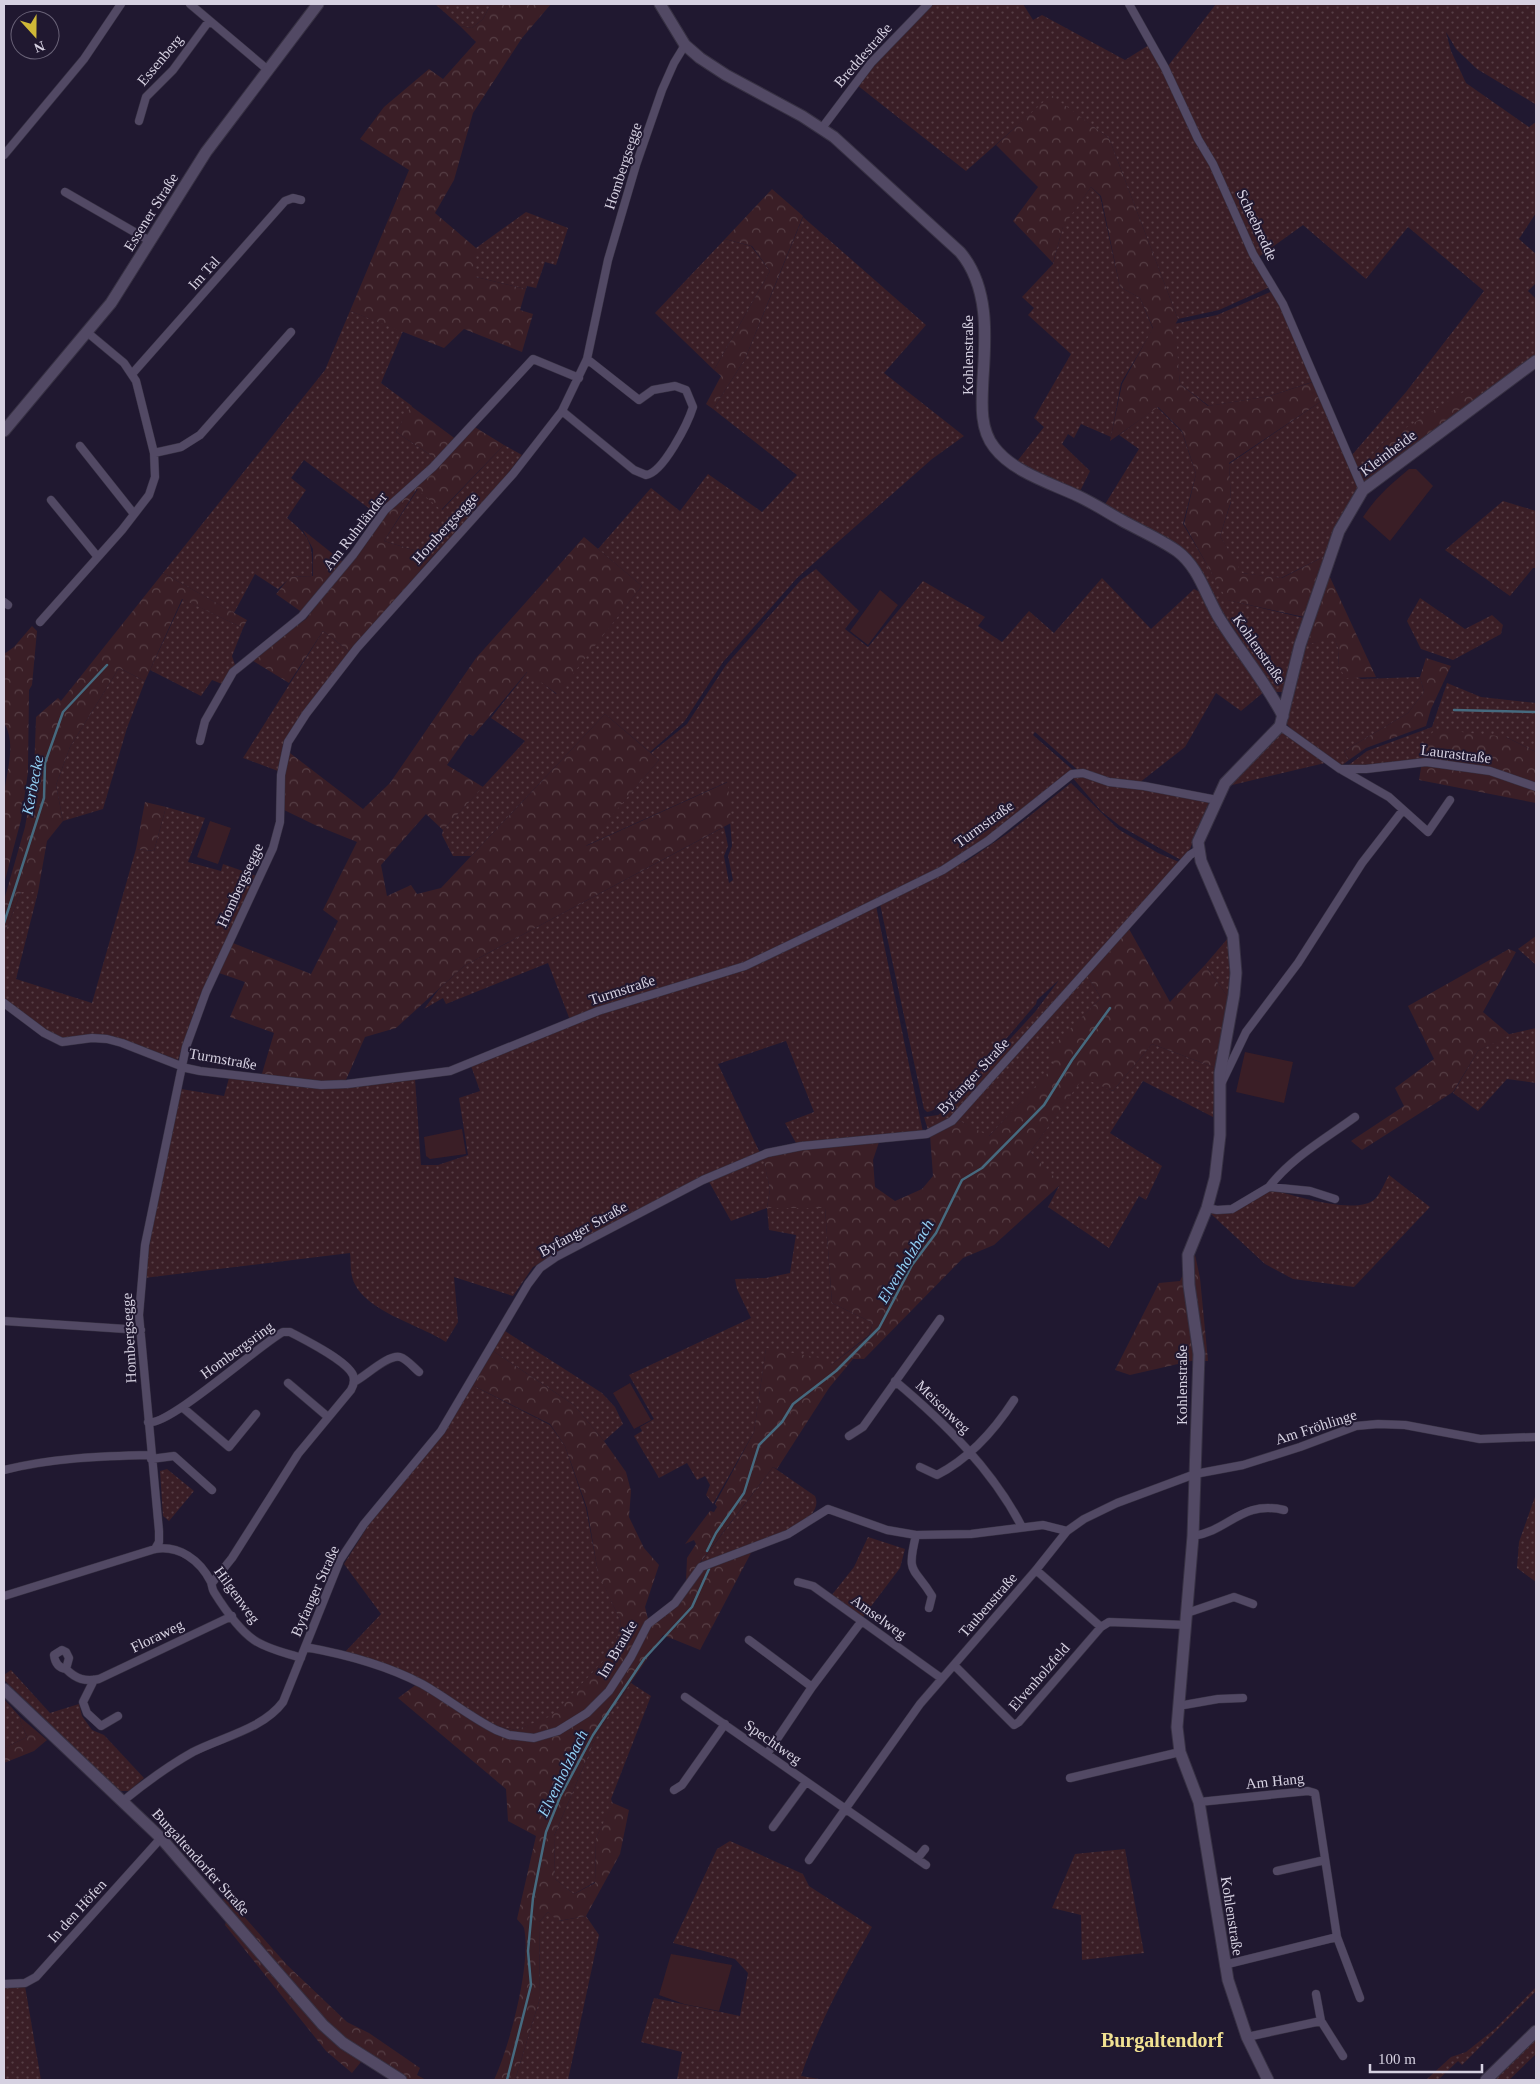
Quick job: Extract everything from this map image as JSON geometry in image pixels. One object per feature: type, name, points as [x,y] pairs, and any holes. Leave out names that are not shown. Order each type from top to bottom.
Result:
[{"type":"street","points":[[4,155],[84,59],[120,4]]},
{"type":"street","points":[[190,4],[268,70]]},
{"type":"street","name":"Essener Straße","points":[[4,431],[88,332],[125,283],[206,152],[318,4]]},
{"type":"street","name":"Kohlenstraße","points":[[660,4],[685,44],[700,58],[720,72],[822,128],[850,150],[897,196],[960,252],[973,269],[979,282],[983,307],[983,419],[986,433],[995,449],[1024,471],[1080,497],[1167,545],[1184,557],[1194,569],[1219,619],[1267,686],[1281,721]]},
{"type":"street","name":"Breddestraße","points":[[822,128],[871,63],[928,4]]},
{"type":"street","name":"Scheebredde","points":[[1129,4],[1165,68],[1198,139],[1221,180],[1253,254],[1286,310],[1363,490]]},
{"type":"street","name":"Essenberg","points":[[138,120],[146,97],[173,70],[209,21]]},
{"type":"street","name":"Hombergsegge","points":[[155,1549],[159,1531],[140,1330],[139,1300],[145,1245],[181,1066],[192,1028],[206,992],[273,848],[281,814],[282,764],[293,733],[357,648],[513,474],[562,411],[587,359],[608,260],[636,166],[662,90],[685,44]]},
{"type":"street","points":[[65,192],[150,241]]},
{"type":"street","name":"Im Tal","points":[[132,374],[285,202],[293,198],[301,200]]},
{"type":"street","points":[[40,622],[134,514],[152,489],[156,471],[154,453],[139,389],[132,374],[124,363],[88,332]]},
{"type":"street","points":[[154,453],[181,447],[200,435],[291,332]]},
{"type":"street","name":"Am Ruhrländer","points":[[200,741],[206,721],[233,672],[302,616],[353,555],[385,510],[433,467],[533,359],[579,378]]},
{"type":"street","points":[[562,411],[634,470],[646,475],[658,469],[688,419],[692,402],[683,388],[675,386],[654,390],[639,400],[587,359]]},
{"type":"street","name":"Kleinheide","points":[[1281,721],[1303,637],[1338,531],[1363,490],[1536,361]]},
{"type":"street","points":[[80,446],[134,514]]},
{"type":"street","points":[[51,500],[97,556]]},
{"type":"street","points":[[1198,850],[1200,836],[1225,783],[1281,721],[1340,769],[1388,797],[1428,832],[1450,800]]},
{"type":"street","name":"Laurastraße","points":[[1340,769],[1366,769],[1426,762],[1490,771],[1536,787]]},
{"type":"street","name":"Turmstraße","points":[[4,1004],[54,1040],[66,1042],[92,1038],[122,1042],[181,1066],[226,1075],[320,1085],[347,1084],[450,1071],[598,1011],[745,966],[831,925],[943,870],[989,840],[1072,774],[1083,773],[1109,782],[1158,788],[1217,800]]},
{"type":"street","name":"Kohlenstraße","points":[[1220,1086],[1246,1032],[1298,962],[1373,848],[1403,810]]},
{"type":"street","name":"Kohlenstraße","points":[[1198,850],[1231,928],[1234,944],[1236,984],[1222,1061],[1218,1157],[1206,1208],[1188,1255],[1189,1285],[1199,1354],[1192,1536],[1178,1706],[1180,1752],[1199,1802],[1224,1964],[1247,2037],[1268,2080]]},
{"type":"street","name":"Byfanger Straße","points":[[123,1801],[148,1780],[175,1763],[212,1742],[266,1719],[284,1702],[340,1560],[364,1524],[441,1431],[528,1284],[540,1268],[556,1257],[702,1180],[767,1153],[802,1146],[927,1134],[942,1128],[952,1121],[1190,855],[1198,850]]},
{"type":"street","points":[[1206,1208],[1232,1210],[1268,1187],[1277,1176],[1299,1157],[1355,1118]]},
{"type":"street","points":[[1268,1187],[1310,1191],[1335,1199]]},
{"type":"street","name":"Meisenweg","points":[[849,1436],[863,1426],[940,1319]]},
{"type":"street","points":[[4,1321],[140,1330]]},
{"type":"street","name":"Hombergsring","points":[[148,1422],[158,1422],[182,1407],[281,1333],[287,1331],[344,1365],[352,1374],[354,1382]]},
{"type":"street","points":[[212,1583],[232,1558],[298,1454],[351,1390],[354,1382],[385,1361],[396,1357],[402,1358],[420,1372]]},
{"type":"street","name":"Meisenweg","points":[[895,1381],[936,1417],[970,1453],[1008,1501],[1022,1527]]},
{"type":"street","points":[[288,1383],[328,1418]]},
{"type":"street","name":"Meisenweg","points":[[920,1467],[936,1475],[951,1467],[970,1453],[994,1428],[1014,1400]]},
{"type":"street","points":[[182,1407],[229,1447],[256,1414]]},
{"type":"street","name":"Am Fröhlinge","points":[[1195,1474],[1243,1464],[1300,1447],[1340,1430],[1367,1424],[1405,1426],[1480,1440],[1536,1437]]},
{"type":"street","points":[[4,1470],[25,1465],[98,1456],[174,1456],[212,1490]]},
{"type":"street","name":"Taubenstraße","points":[[809,1860],[892,1741],[942,1678],[1036,1570],[1067,1531],[1099,1510],[1195,1474]]},
{"type":"street","points":[[1192,1536],[1211,1532],[1227,1521],[1257,1508],[1269,1507],[1284,1510]]},
{"type":"street","name":"Im Brauke","points":[[305,1647],[345,1656],[405,1676],[422,1684],[496,1730],[509,1735],[534,1738],[558,1731],[587,1713],[603,1697],[631,1657],[648,1624],[675,1603],[694,1573],[709,1562],[750,1550],[788,1534],[828,1509],[887,1530],[916,1536],[970,1534],[1022,1527],[1053,1526],[1067,1531]]},
{"type":"street","points":[[916,1536],[910,1561],[918,1578],[927,1586],[932,1596],[929,1608]]},
{"type":"street","name":"Hilgenweg","points":[[155,1549],[166,1547],[183,1552],[212,1583],[213,1591],[254,1640],[301,1658]]},
{"type":"street","points":[[4,1596],[155,1549]]},
{"type":"street","points":[[1036,1570],[1101,1627]]},
{"type":"street","name":"Amselweg","points":[[798,1582],[813,1586],[942,1678]]},
{"type":"street","points":[[1187,1613],[1234,1597],[1253,1604]]},
{"type":"street","name":"Floraweg","points":[[94,1680],[232,1616]]},
{"type":"street","points":[[767,1754],[812,1687],[861,1622]]},
{"type":"street","name":"Elvenholzfeld","points":[[954,1665],[1014,1725],[1019,1722],[1101,1627],[1109,1622],[1186,1625]]},
{"type":"street","points":[[749,1640],[812,1687]]},
{"type":"street","points":[[66,1669],[74,1676],[88,1681],[94,1680]]},
{"type":"street","points":[[94,1680],[83,1702],[87,1713],[101,1726],[118,1716]]},
{"type":"street","name":"Burgaltendorfer Straße","points":[[4,1689],[161,1838],[254,1942],[308,2009],[343,2043],[401,2080]]},
{"type":"street","name":"Spechtweg","points":[[685,1697],[845,1810]]},
{"type":"street","points":[[1178,1706],[1218,1699],[1243,1698]]},
{"type":"street","name":"Spechtweg","points":[[674,1790],[682,1785],[725,1724]]},
{"type":"street","points":[[1070,1778],[1180,1752]]},
{"type":"street","name":"Spechtweg","points":[[773,1827],[806,1782]]},
{"type":"street","name":"Am Hang","points":[[1199,1802],[1312,1790],[1316,1796],[1337,1937],[1360,1998]]},
{"type":"street","points":[[845,1810],[926,1865]]},
{"type":"street","name":"In den Höfen","points":[[4,1984],[25,1983],[36,1977],[161,1838]]},
{"type":"street","points":[[918,1859],[925,1849]]},
{"type":"street","points":[[1277,1872],[1325,1860]]},
{"type":"street","points":[[1224,1964],[1337,1937]]},
{"type":"street","points":[[1316,1994],[1321,2021],[1343,2056]]},
{"type":"street","points":[[1247,2037],[1321,2021]]},
{"type":"street","points":[[1486,2080],[1536,2031]]},
{"type":"green space","points":[[435,4],[491,4],[483,19],[472,28],[460,26]]},
{"type":"green space","points":[[491,4],[551,4],[522,38],[473,113],[454,180],[435,213],[476,248],[476,277],[526,289],[520,310],[533,314],[522,352],[464,329],[444,348],[350,311],[409,170],[360,139],[384,107],[429,69],[443,79],[476,42],[460,26],[472,28],[483,19]]},
{"type":"green space","points":[[934,4],[1023,4],[1033,20],[1042,15],[1125,60],[1149,45],[1164,71],[1216,4],[1536,4],[1535,104],[1477,69],[1456,49],[1446,32],[1451,51],[1466,83],[1529,127],[1536,122],[1536,213],[1519,239],[1536,254],[1536,283],[1528,291],[1536,299],[1536,355],[1482,395],[1415,424],[1385,441],[1358,471],[1352,455],[1406,392],[1484,291],[1408,227],[1366,279],[1303,225],[1253,261],[1270,287],[1219,310],[1178,319],[1109,138],[1051,96],[966,171],[857,85],[916,20]]},
{"type":"green space","points":[[1051,95],[1109,138],[1178,319],[1175,325],[1180,384],[1208,406],[1270,396],[1316,381],[1323,400],[1229,463],[1231,501],[1220,536],[1242,573],[1282,578],[1327,555],[1304,617],[1227,600],[1184,524],[1196,474],[1182,431],[1158,407],[1110,441],[1122,384],[1153,328],[1140,298],[1120,287],[1101,196],[1091,187],[1063,227],[1053,263],[1013,221],[1038,187],[996,145]]},
{"type":"green space","points":[[1091,187],[1100,196],[1120,287],[1140,298],[1153,329],[1121,383],[1111,437],[1081,424],[1074,438],[1068,434],[1062,444],[1090,471],[1080,491],[1015,464],[1044,427],[1034,418],[1071,354],[1028,315],[1034,308],[1022,297],[1053,264],[1063,226]]},
{"type":"green space","points":[[772,189],[803,216],[745,359],[713,409],[706,404],[721,376],[714,370],[770,271],[752,246],[725,239]]},
{"type":"green space","points":[[526,212],[568,228],[556,265],[545,262],[536,288],[527,286],[526,289],[476,277],[476,248]]},
{"type":"green space","points":[[803,217],[926,325],[884,373],[964,436],[932,459],[797,578],[723,662],[684,722],[650,752],[605,714],[471,856],[453,856],[442,835],[443,830],[525,741],[491,718],[528,671],[556,694],[642,586],[598,549],[651,488],[680,511],[708,474],[762,512],[797,475],[713,409],[745,359]]},
{"type":"green space","points":[[725,239],[751,246],[770,271],[714,370],[655,313]]},
{"type":"green space","points":[[1275,290],[1315,381],[1270,396],[1209,406],[1180,384],[1174,324],[1217,315]]},
{"type":"green space","points":[[350,311],[403,331],[381,383],[412,406],[396,432],[438,460],[378,515],[304,460],[291,478],[306,490],[287,518],[302,531],[309,543],[312,557],[312,576],[291,577],[278,589],[255,574],[234,613],[163,573],[325,370]]},
{"type":"green space","points":[[1468,389],[1482,395],[1364,485],[1358,471],[1385,441]]},
{"type":"green space","points":[[1323,400],[1361,490],[1327,555],[1281,578],[1241,573],[1220,536],[1231,502],[1229,464]]},
{"type":"green space","points":[[411,406],[457,440],[438,460],[396,432]]},
{"type":"green space","points":[[1157,407],[1182,432],[1196,474],[1183,524],[1228,600],[1304,618],[1285,689],[1282,692],[1276,692],[1220,608],[1198,567],[1104,506],[1139,449],[1119,435]]},
{"type":"green space","points":[[473,426],[504,445],[441,510],[417,489],[384,541],[433,556],[350,652],[323,631],[289,683],[250,659],[306,619],[387,510]]},
{"type":"green space","points":[[504,445],[522,455],[487,500],[433,556],[384,541],[418,489],[442,510]]},
{"type":"green space","points":[[1409,469],[1416,469],[1433,486],[1390,541],[1363,517],[1384,491]]},
{"type":"green space","points":[[1503,501],[1536,511],[1536,568],[1533,568],[1510,596],[1445,550]]},
{"type":"green space","points":[[303,530],[343,562],[303,613],[276,594],[290,577],[313,576],[313,549]]},
{"type":"green space","points":[[584,537],[642,586],[557,694],[527,672],[473,736],[469,734],[447,765],[483,787],[443,830],[426,814],[381,865],[387,896],[411,885],[417,894],[441,888],[605,714],[659,760],[586,846],[728,782],[731,823],[464,966],[396,1028],[365,1037],[345,1082],[261,1077],[274,1033],[230,1017],[245,982],[219,973],[233,943],[311,974],[338,921],[323,910],[357,842],[284,810],[283,782],[290,753],[363,809],[390,783],[476,658]]},
{"type":"green space","points":[[816,569],[859,611],[845,629],[868,647],[923,581],[985,617],[978,626],[1002,642],[1029,611],[1054,633],[1102,578],[1151,629],[1194,589],[1202,593],[1265,691],[1241,711],[1216,693],[1185,747],[1139,783],[1118,782],[1079,771],[1035,732],[1033,735],[1074,771],[986,840],[943,868],[757,959],[570,1020],[548,963],[446,1004],[443,998],[424,1009],[439,989],[464,966],[724,827],[728,846],[724,856],[729,883],[733,880],[728,856],[732,846],[727,782],[585,846],[659,760],[651,753],[687,724],[726,665],[801,580]]},
{"type":"green space","points":[[163,573],[247,620],[243,628],[182,599],[145,681],[119,668],[70,747],[56,785],[63,821],[47,841],[38,892],[21,892],[4,935],[4,900],[25,827],[34,774],[36,717],[58,698],[61,701]]},
{"type":"green space","points":[[1329,575],[1376,677],[1346,678],[1338,666],[1339,650],[1334,638],[1305,645]]},
{"type":"green space","points":[[880,590],[898,605],[868,645],[850,631]]},
{"type":"green space","points":[[1420,598],[1465,629],[1492,615],[1503,625],[1501,634],[1453,660],[1421,649],[1407,621]]},
{"type":"green space","points":[[183,599],[243,628],[232,656],[235,665],[222,684],[212,680],[201,696],[150,670]]},
{"type":"green space","points":[[32,626],[37,631],[32,685],[29,690],[28,772],[21,820],[4,884],[3,806],[10,758],[10,740],[4,723],[4,654],[14,647]]},
{"type":"green space","points":[[323,631],[350,652],[290,732],[283,745],[278,771],[243,758]]},
{"type":"green space","points":[[1334,637],[1339,650],[1338,666],[1361,679],[1420,677],[1424,692],[1408,713],[1344,751],[1349,760],[1341,766],[1297,735],[1285,722],[1305,645]]},
{"type":"green space","points":[[1426,658],[1451,666],[1431,709],[1426,726],[1366,748],[1349,760],[1344,751],[1408,713],[1424,692],[1420,677]]},
{"type":"green space","points":[[119,668],[145,681],[127,728],[103,809],[63,821],[56,785],[70,747]]},
{"type":"green space","points":[[1447,683],[1481,697],[1536,703],[1536,752],[1506,737],[1422,759],[1346,767],[1367,751],[1432,727]]},
{"type":"green space","points":[[1435,729],[1506,737],[1536,752],[1536,803],[1419,780],[1425,743]]},
{"type":"green space","points":[[1282,732],[1325,763],[1228,786]]},
{"type":"green space","points":[[1077,775],[1209,802],[1190,849],[1181,860],[1120,826],[1101,811],[1072,777]]},
{"type":"green space","points":[[1071,783],[1118,829],[1158,853],[1179,862],[948,1120],[928,1130],[924,1117],[938,1115],[945,1110],[1035,1012],[1059,980],[1037,1000],[1036,1004],[999,1047],[951,1098],[937,1108],[927,1112],[924,1109],[880,904],[963,860],[964,863],[1008,833]]},
{"type":"green space","points":[[145,802],[166,807],[154,851],[136,849]]},
{"type":"green space","points":[[166,807],[205,818],[188,862],[221,871],[223,864],[257,876],[195,1009],[178,1060],[133,1043],[56,1038],[4,1001],[4,935],[21,892],[38,892],[16,979],[92,1003],[136,849],[154,851]]},
{"type":"green space","points":[[210,821],[231,828],[218,864],[197,857]]},
{"type":"green space","points":[[876,906],[923,1132],[796,1143],[785,1123],[814,1112],[786,1041],[718,1064],[760,1153],[594,1234],[533,1267],[513,1296],[454,1277],[458,1322],[446,1342],[392,1315],[366,1298],[357,1288],[352,1276],[350,1253],[144,1278],[162,1171],[181,1089],[224,1096],[229,1078],[344,1088],[387,1080],[415,1079],[421,1165],[438,1165],[468,1155],[459,1098],[480,1091],[471,1066],[602,1013],[739,970]]},
{"type":"green space","points":[[1129,929],[1170,1002],[1205,965],[1230,1000],[1216,1068],[1152,1044],[1113,1091],[1083,1078],[1030,1152],[1061,1184],[994,1245],[963,1258],[864,1359],[853,1359],[829,1388],[777,1469],[773,1467],[686,1581],[687,1558],[696,1544],[694,1540],[685,1544],[710,1511],[714,1512],[717,1507],[715,1504],[754,1432],[766,1348],[826,1359],[831,1365],[869,1336],[873,1323],[832,1303],[825,1208],[767,1208],[770,1189],[763,1158],[791,1150],[879,1142],[873,1160],[875,1187],[895,1201],[922,1189],[933,1176],[930,1135],[946,1129],[958,1120],[989,1136],[1054,1066],[1050,1049],[1101,998],[1087,975]]},
{"type":"green space","points":[[1536,936],[1536,965],[1518,949]]},
{"type":"green space","points":[[1228,938],[1231,957],[1230,1000],[1205,965]]},
{"type":"green space","points":[[1509,949],[1516,952],[1483,1012],[1510,1035],[1478,1051],[1453,1092],[1362,1150],[1351,1141],[1404,1106],[1395,1088],[1434,1059],[1408,1006]]},
{"type":"green space","points":[[1087,975],[1101,998],[1051,1049],[1055,1066],[988,1137],[958,1120]]},
{"type":"green space","points":[[1536,1028],[1536,1083],[1507,1079],[1478,1111],[1453,1093],[1478,1051],[1510,1034]]},
{"type":"green space","points":[[1152,1044],[1216,1068],[1213,1117],[1143,1081],[1110,1133],[1162,1166],[1146,1200],[1139,1196],[1109,1248],[1048,1207],[1060,1184],[1030,1152],[1083,1077],[1113,1091]]},
{"type":"green space","points":[[1245,1052],[1293,1062],[1284,1103],[1236,1092]]},
{"type":"green space","points":[[462,1129],[466,1154],[430,1159],[426,1156],[424,1137]]},
{"type":"green space","points":[[763,1157],[770,1189],[767,1208],[731,1221],[708,1180]]},
{"type":"green space","points":[[1389,1175],[1430,1207],[1354,1287],[1293,1279],[1265,1264],[1210,1213],[1232,1213],[1270,1189],[1324,1203],[1339,1205],[1366,1204],[1377,1197]]},
{"type":"green space","points":[[767,1208],[825,1208],[832,1303],[873,1323],[869,1335],[831,1365],[766,1349],[754,1432],[713,1504],[706,1495],[710,1485],[705,1476],[697,1480],[687,1463],[659,1478],[634,1436],[642,1431],[640,1427],[654,1419],[629,1375],[751,1318],[737,1289],[735,1279],[766,1278],[790,1273],[796,1235],[769,1230]]},
{"type":"green space","points":[[1194,1250],[1200,1278],[1208,1361],[1191,1361],[1130,1375],[1115,1370],[1159,1283],[1180,1281]]},
{"type":"green space","points":[[505,1331],[602,1393],[615,1407],[623,1424],[604,1441],[574,1405],[493,1351]]},
{"type":"green space","points":[[493,1351],[574,1405],[604,1441],[626,1472],[631,1491],[629,1517],[644,1548],[659,1565],[645,1607],[648,1619],[615,1678],[594,1703],[581,1714],[560,1728],[539,1736],[515,1734],[483,1723],[516,1730],[551,1716],[614,1650],[621,1622],[598,1573],[587,1508],[565,1446],[550,1424],[472,1385]]},
{"type":"green space","points":[[630,1383],[651,1420],[634,1429],[613,1393]]},
{"type":"green space","points":[[472,1385],[550,1425],[565,1446],[586,1508],[598,1572],[621,1622],[614,1650],[551,1717],[516,1730],[482,1723],[421,1679],[345,1652],[381,1614],[344,1564],[368,1526]]},
{"type":"green space","points":[[773,1467],[815,1496],[815,1508],[806,1519],[791,1530],[772,1539],[701,1562]]},
{"type":"green space","points":[[167,1469],[194,1491],[169,1521],[163,1516],[160,1471]]},
{"type":"green space","points":[[1536,1494],[1536,1582],[1517,1568],[1519,1542]]},
{"type":"green space","points":[[868,1537],[905,1549],[900,1568],[863,1617],[831,1596],[854,1567]]},
{"type":"green space","points":[[752,1551],[700,1650],[663,1635],[599,1730],[554,1836],[555,1879],[574,1894],[595,1883],[596,1838],[613,1803],[629,1810],[620,1854],[586,1916],[558,1921],[548,1912],[539,1922],[540,1998],[515,2080],[494,2080],[506,2048],[522,1983],[526,1943],[524,1928],[517,1919],[536,1836],[508,1821],[506,1789],[398,1698],[417,1684],[483,1727],[536,1740],[588,1714],[654,1620],[682,1599],[697,1574],[709,1565]]},
{"type":"green space","points":[[11,1670],[50,1713],[79,1704],[82,1716],[92,1730],[104,1735],[144,1778],[129,1791],[120,1791],[4,1680],[4,1675]]},
{"type":"green space","points":[[631,1683],[651,1696],[611,1799],[613,1804],[596,1838],[595,1882],[574,1894],[555,1879],[554,1836],[599,1730]]},
{"type":"green space","points":[[4,1699],[21,1718],[20,1720],[27,1737],[4,1748]]},
{"type":"green space","points":[[21,1718],[47,1740],[34,1751],[4,1763],[4,1748],[27,1737],[20,1720]]},
{"type":"green space","points":[[730,1841],[803,1874],[809,1886],[872,1927],[824,2018],[801,2076],[825,2080],[677,2080],[682,2052],[641,2042],[654,1998],[740,2016],[748,1973],[735,1959],[673,1943],[717,1849]]},
{"type":"green space","points":[[1125,1849],[1144,1953],[1082,1960],[1081,1915],[1052,1908],[1075,1854]]},
{"type":"green space","points":[[225,1895],[287,1965],[347,2022],[369,2033],[420,2068],[417,2075],[426,2080],[409,2080],[344,2041],[223,1900]]},
{"type":"green space","points":[[548,1912],[559,1921],[586,1916],[599,1935],[568,2080],[515,2080],[540,1998],[539,1922]]},
{"type":"green space","points":[[228,1914],[307,2009],[365,2057],[352,2073],[326,2051],[225,1925]]},
{"type":"green space","points":[[671,1954],[732,1965],[719,2011],[684,2004],[659,1995]]},
{"type":"green space","points":[[25,1986],[41,2080],[4,2080],[4,1987]]},
{"type":"green space","points":[[1536,1987],[1536,1991],[1462,2065],[1458,2061],[1438,2080],[1426,2080],[1451,2057],[1466,2052],[1496,2028]]},
{"type":"green space","points":[[1536,2032],[1536,2054],[1509,2080],[1487,2080]]},
{"type":"waterway","name":"Kerbecke","points":[[4,923],[44,798],[45,763],[63,712],[107,665]]},
{"type":"waterway","points":[[1454,710],[1536,712]]},
{"type":"waterway","name":"Elvenholzbach","points":[[707,1551],[716,1533],[744,1493],[759,1445],[782,1422],[793,1404],[836,1371],[879,1328],[912,1265],[936,1233],[962,1180],[982,1168],[1044,1105],[1072,1060],[1110,1008]]},
{"type":"waterway","name":"Elvenholzbach","points":[[507,2080],[531,1985],[528,1951],[533,1898],[546,1832],[560,1797],[593,1735],[644,1659],[692,1607],[709,1569]]},
{"type":"district","name":"Burgaltendorf","points":[[1162,2040]]}]
